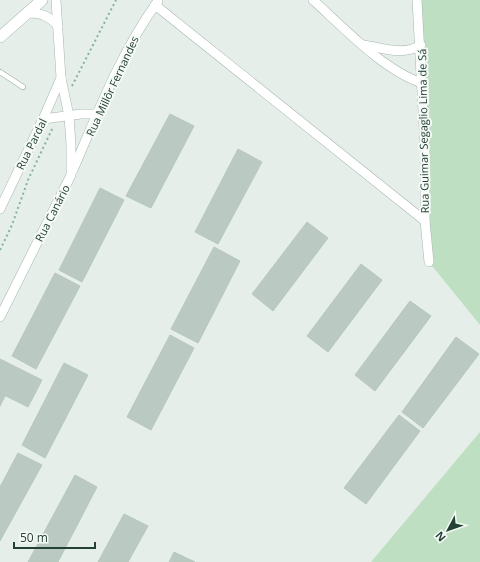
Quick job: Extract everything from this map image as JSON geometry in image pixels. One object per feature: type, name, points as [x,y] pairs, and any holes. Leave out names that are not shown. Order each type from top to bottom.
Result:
[{"type":"street","points":[[0,37],[42,0]]},
{"type":"street","name":"Rua Canário","points":[[0,317],[71,175],[69,116],[61,78],[56,0]]},
{"type":"street","points":[[313,0],[390,67],[406,78],[422,83]]},
{"type":"street","name":"Rua Guimar Segaglio Lima de Sá","points":[[417,0],[421,45],[425,148],[425,221],[429,262]]},
{"type":"street","points":[[157,2],[425,221]]},
{"type":"street","name":"Rua Millôr Fernandes","points":[[71,175],[97,114],[130,46],[157,2]]},
{"type":"street","points":[[29,13],[41,14],[54,21],[58,26]]},
{"type":"street","points":[[364,45],[404,52],[413,50],[421,45]]},
{"type":"street","name":"Rua Pardal","points":[[0,209],[43,120],[61,78]]},
{"type":"street","points":[[43,120],[97,114]]},
{"type":"lane","points":[[0,72],[23,87]]},
{"type":"path","points":[[71,89],[116,0]]},
{"type":"path","points":[[0,250],[12,225],[28,180],[55,122]]},
{"type":"green space","points":[[416,0],[480,0],[480,325],[429,262]]},
{"type":"green space","points":[[480,432],[480,562],[371,562]]},
{"type":"building","points":[[170,114],[194,126],[151,208],[126,196]]},
{"type":"building","points":[[238,149],[262,162],[218,244],[195,232]]},
{"type":"building","points":[[100,188],[124,200],[82,282],[59,270]]},
{"type":"building","points":[[307,222],[328,238],[273,311],[252,294]]},
{"type":"building","points":[[214,247],[240,261],[198,343],[171,329]]},
{"type":"building","points":[[361,264],[382,280],[328,352],[307,336]]},
{"type":"building","points":[[55,273],[80,286],[36,369],[12,356]]},
{"type":"building","points":[[410,301],[431,316],[375,391],[355,375]]},
{"type":"building","points":[[170,335],[194,348],[151,430],[127,417]]},
{"type":"building","points":[[456,337],[479,354],[423,428],[402,412]]},
{"type":"building","points":[[0,359],[42,380],[28,407],[0,393]]},
{"type":"building","points":[[64,363],[88,375],[45,458],[22,445]]},
{"type":"building","points":[[0,393],[5,396],[0,406]]},
{"type":"building","points":[[399,415],[420,431],[366,504],[344,488]]},
{"type":"building","points":[[18,453],[42,465],[0,541],[0,487]]},
{"type":"building","points":[[75,475],[97,487],[58,562],[28,562]]},
{"type":"building","points":[[124,514],[148,526],[128,562],[98,562]]},
{"type":"building","points":[[174,552],[195,562],[169,562]]}]
